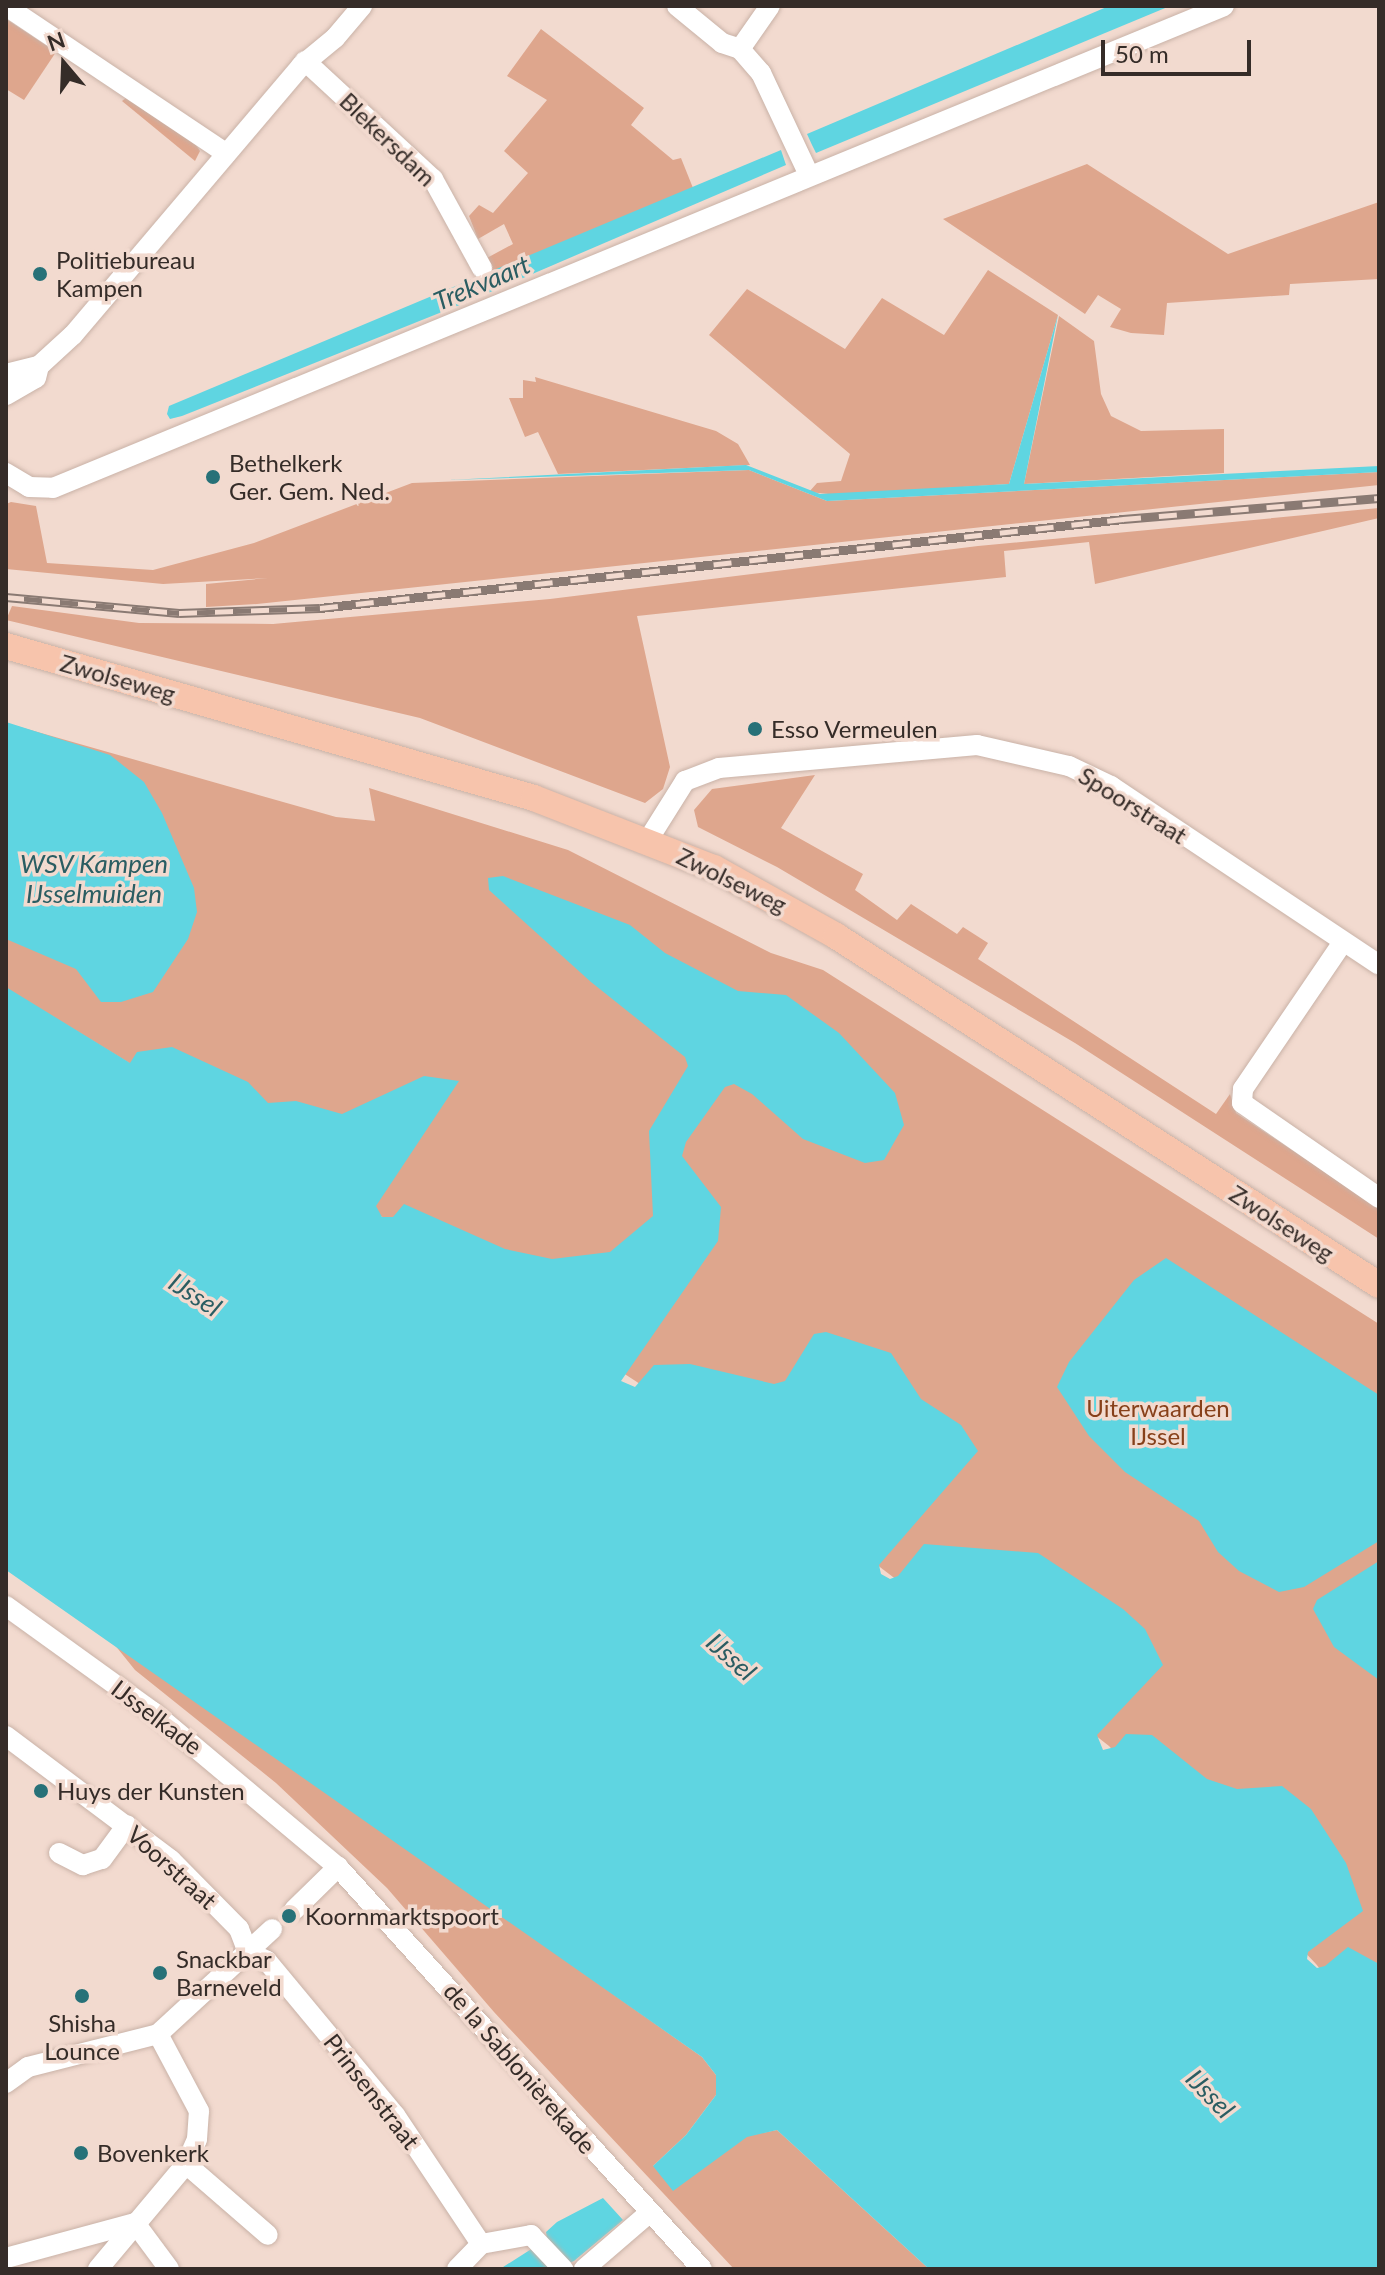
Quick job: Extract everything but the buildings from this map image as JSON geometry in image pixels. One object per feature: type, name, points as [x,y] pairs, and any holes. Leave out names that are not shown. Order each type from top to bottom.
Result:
[{"type":"main road","name":"Zwolseweg","points":[[6,646],[534,798],[714,868],[836,936],[1379,1285]]},
{"type":"street","points":[[6,6],[226,153]]},
{"type":"street","points":[[6,374],[39,366],[73,335],[305,61],[335,38],[362,6]]},
{"type":"street","points":[[677,6],[722,43],[740,49],[761,73],[809,175]]},
{"type":"street","points":[[740,49],[770,6]]},
{"type":"street","points":[[6,473],[37,490],[53,488],[1224,6]]},
{"type":"street","name":"Blekersdam","points":[[305,61],[433,179],[482,268]]},
{"type":"street","points":[[6,395],[36,378],[39,366]]},
{"type":"street","name":"Spoorstraat","points":[[648,840],[685,781],[719,768],[977,745],[1069,766],[1111,786],[1379,965]]},
{"type":"street","points":[[1343,942],[1243,1089],[1242,1103],[1379,1198]]},
{"type":"street","name":"IJsselkade","points":[[6,1606],[153,1712],[338,1867]]},
{"type":"street","name":"Voorstraat","points":[[6,1736],[171,1860],[239,1929],[248,1952]]},
{"type":"street","points":[[59,1853],[83,1865],[102,1859],[127,1825]]},
{"type":"street","points":[[294,1910],[338,1867]]},
{"type":"street","name":"de la Sablonièrekade","points":[[338,1867],[648,2214],[702,2269]]},
{"type":"street","points":[[6,2083],[28,2067],[97,2054],[158,2034],[272,1929]]},
{"type":"street","name":"Prinsenstraat","points":[[248,1952],[267,1961],[395,2115],[481,2244]]},
{"type":"street","points":[[98,2269],[186,2164],[197,2139],[199,2111],[158,2034]]},
{"type":"street","points":[[186,2164],[268,2235]]},
{"type":"street","points":[[584,2269],[648,2214]]},
{"type":"street","points":[[6,2258],[135,2223]]},
{"type":"street","points":[[135,2223],[169,2269]]},
{"type":"street","points":[[457,2269],[481,2244],[533,2236],[563,2269]]},
{"type":"green space","points":[[6,19],[56,52],[24,100],[6,89]]},
{"type":"green space","points":[[541,29],[644,108],[631,125],[673,160],[681,158],[693,188],[489,273],[485,259],[513,244],[504,224],[478,239],[469,216],[479,205],[493,213],[528,173],[504,151],[547,100],[507,76]]},
{"type":"green space","points":[[126,98],[194,142],[200,151],[195,161],[122,101]]},
{"type":"green space","points":[[1087,164],[1228,254],[1379,202],[1379,279],[1290,284],[1289,295],[1167,303],[1164,335],[1131,333],[1110,327],[1121,309],[1098,295],[1085,314],[943,219]]},
{"type":"green space","points":[[988,270],[1058,315],[1009,484],[838,495],[809,492],[817,483],[841,481],[850,454],[709,335],[747,289],[845,349],[882,298],[944,335]]},
{"type":"green space","points":[[1059,316],[1094,341],[1101,394],[1111,416],[1141,431],[1224,429],[1224,473],[1024,484]]},
{"type":"green space","points":[[535,377],[716,431],[738,444],[750,465],[558,474],[538,432],[525,437],[509,398],[523,398],[523,380],[536,382]]},
{"type":"green space","points":[[749,470],[827,501],[1379,472],[1379,485],[257,604],[206,607],[206,584],[268,578],[163,584],[6,569],[6,504],[11,502],[36,506],[47,563],[153,570],[254,543],[412,483]]},
{"type":"green space","points":[[1379,508],[1379,518],[1095,584],[1089,542],[1004,551],[1006,577],[637,616],[670,767],[663,789],[645,803],[420,718],[6,620],[12,606],[139,623],[273,624],[550,599],[978,546]]},
{"type":"green space","name":"Uiterwaarden IJssel","points":[[6,723],[336,817],[375,821],[369,788],[568,850],[771,953],[823,970],[1379,1324],[1379,2041],[1316,1964],[1109,1746],[893,1577],[637,1382],[389,1221],[6,988]]},
{"type":"green space","points":[[815,775],[781,828],[863,874],[855,890],[897,920],[911,904],[957,934],[963,927],[988,943],[978,959],[1216,1114],[1230,1094],[1236,1113],[1379,1208],[1379,1239],[1075,1043],[777,867],[698,827],[694,810],[712,789]]},
{"type":"green space","points":[[110,1639],[702,2057],[716,2075],[716,2095],[686,2135],[653,2166],[714,2157],[747,2136],[777,2130],[929,2269],[734,2269],[494,2012],[387,1888],[276,1783],[135,1670]]},
{"type":"water","points":[[1109,6],[1170,6],[816,153],[807,134]]},
{"type":"water","name":"Trekvaart","points":[[781,150],[786,165],[467,302],[182,416],[170,419],[167,414],[169,406]]},
{"type":"water","points":[[1058,315],[1024,484],[1379,466],[1379,472],[827,501],[749,470],[448,480],[746,465],[820,494],[1009,484]]},
{"type":"water","name":"WSV Kampen IJsselmuiden","points":[[6,722],[110,755],[144,782],[162,813],[194,888],[197,912],[188,939],[153,992],[121,1002],[101,1002],[76,969],[6,939]]},
{"type":"water","name":"IJssel","points":[[503,876],[630,925],[665,953],[738,991],[786,995],[839,1033],[895,1093],[904,1125],[884,1160],[865,1163],[803,1139],[752,1094],[734,1084],[725,1087],[686,1142],[682,1156],[721,1207],[718,1241],[621,1381],[635,1387],[654,1365],[690,1364],[774,1384],[785,1381],[814,1334],[826,1332],[891,1353],[921,1399],[961,1425],[978,1451],[879,1565],[881,1574],[890,1579],[898,1576],[924,1544],[1038,1553],[1123,1609],[1145,1629],[1163,1665],[1097,1735],[1103,1750],[1115,1747],[1126,1734],[1152,1735],[1207,1779],[1237,1789],[1282,1786],[1311,1809],[1346,1863],[1363,1911],[1308,1952],[1307,1959],[1317,1968],[1325,1966],[1348,1947],[1379,1964],[1379,2269],[929,2269],[777,2130],[747,2137],[673,2191],[653,2166],[686,2135],[716,2095],[716,2075],[702,2057],[6,1570],[6,987],[130,1063],[137,1052],[172,1047],[248,1082],[268,1103],[296,1101],[342,1114],[424,1076],[459,1081],[376,1206],[382,1217],[393,1217],[404,1204],[505,1249],[552,1259],[610,1252],[653,1216],[649,1131],[688,1066],[685,1057],[591,982],[489,890],[488,878]]},
{"type":"water","points":[[1166,1258],[1379,1395],[1379,1541],[1304,1587],[1279,1592],[1239,1571],[1218,1552],[1199,1521],[1125,1472],[1089,1436],[1057,1387],[1069,1362],[1134,1280]]},
{"type":"water","points":[[1379,1561],[1379,1680],[1334,1647],[1313,1609],[1317,1600]]},
{"type":"water","points":[[603,2198],[623,2220],[574,2261],[557,2269],[500,2269],[547,2239],[546,2232],[557,2222]]},
{"type":"railway","points":[[6,597],[179,613],[320,608],[1123,519],[1379,498]]},
{"type":"place","name":"Politiebureau Kampen","points":[[40,274]]},
{"type":"place","name":"Bethelkerk Ger. Gem. Ned.","points":[[213,477]]},
{"type":"place","name":"Esso Vermeulen","points":[[755,729]]},
{"type":"place","name":"Huys der Kunsten","points":[[41,1791]]},
{"type":"place","name":"Koornmarktspoort","points":[[289,1916]]},
{"type":"place","name":"Snackbar Barneveld","points":[[160,1973]]},
{"type":"place","name":"Shisha Lounce","points":[[82,1996]]},
{"type":"place","name":"Bovenkerk","points":[[81,2153]]}]
